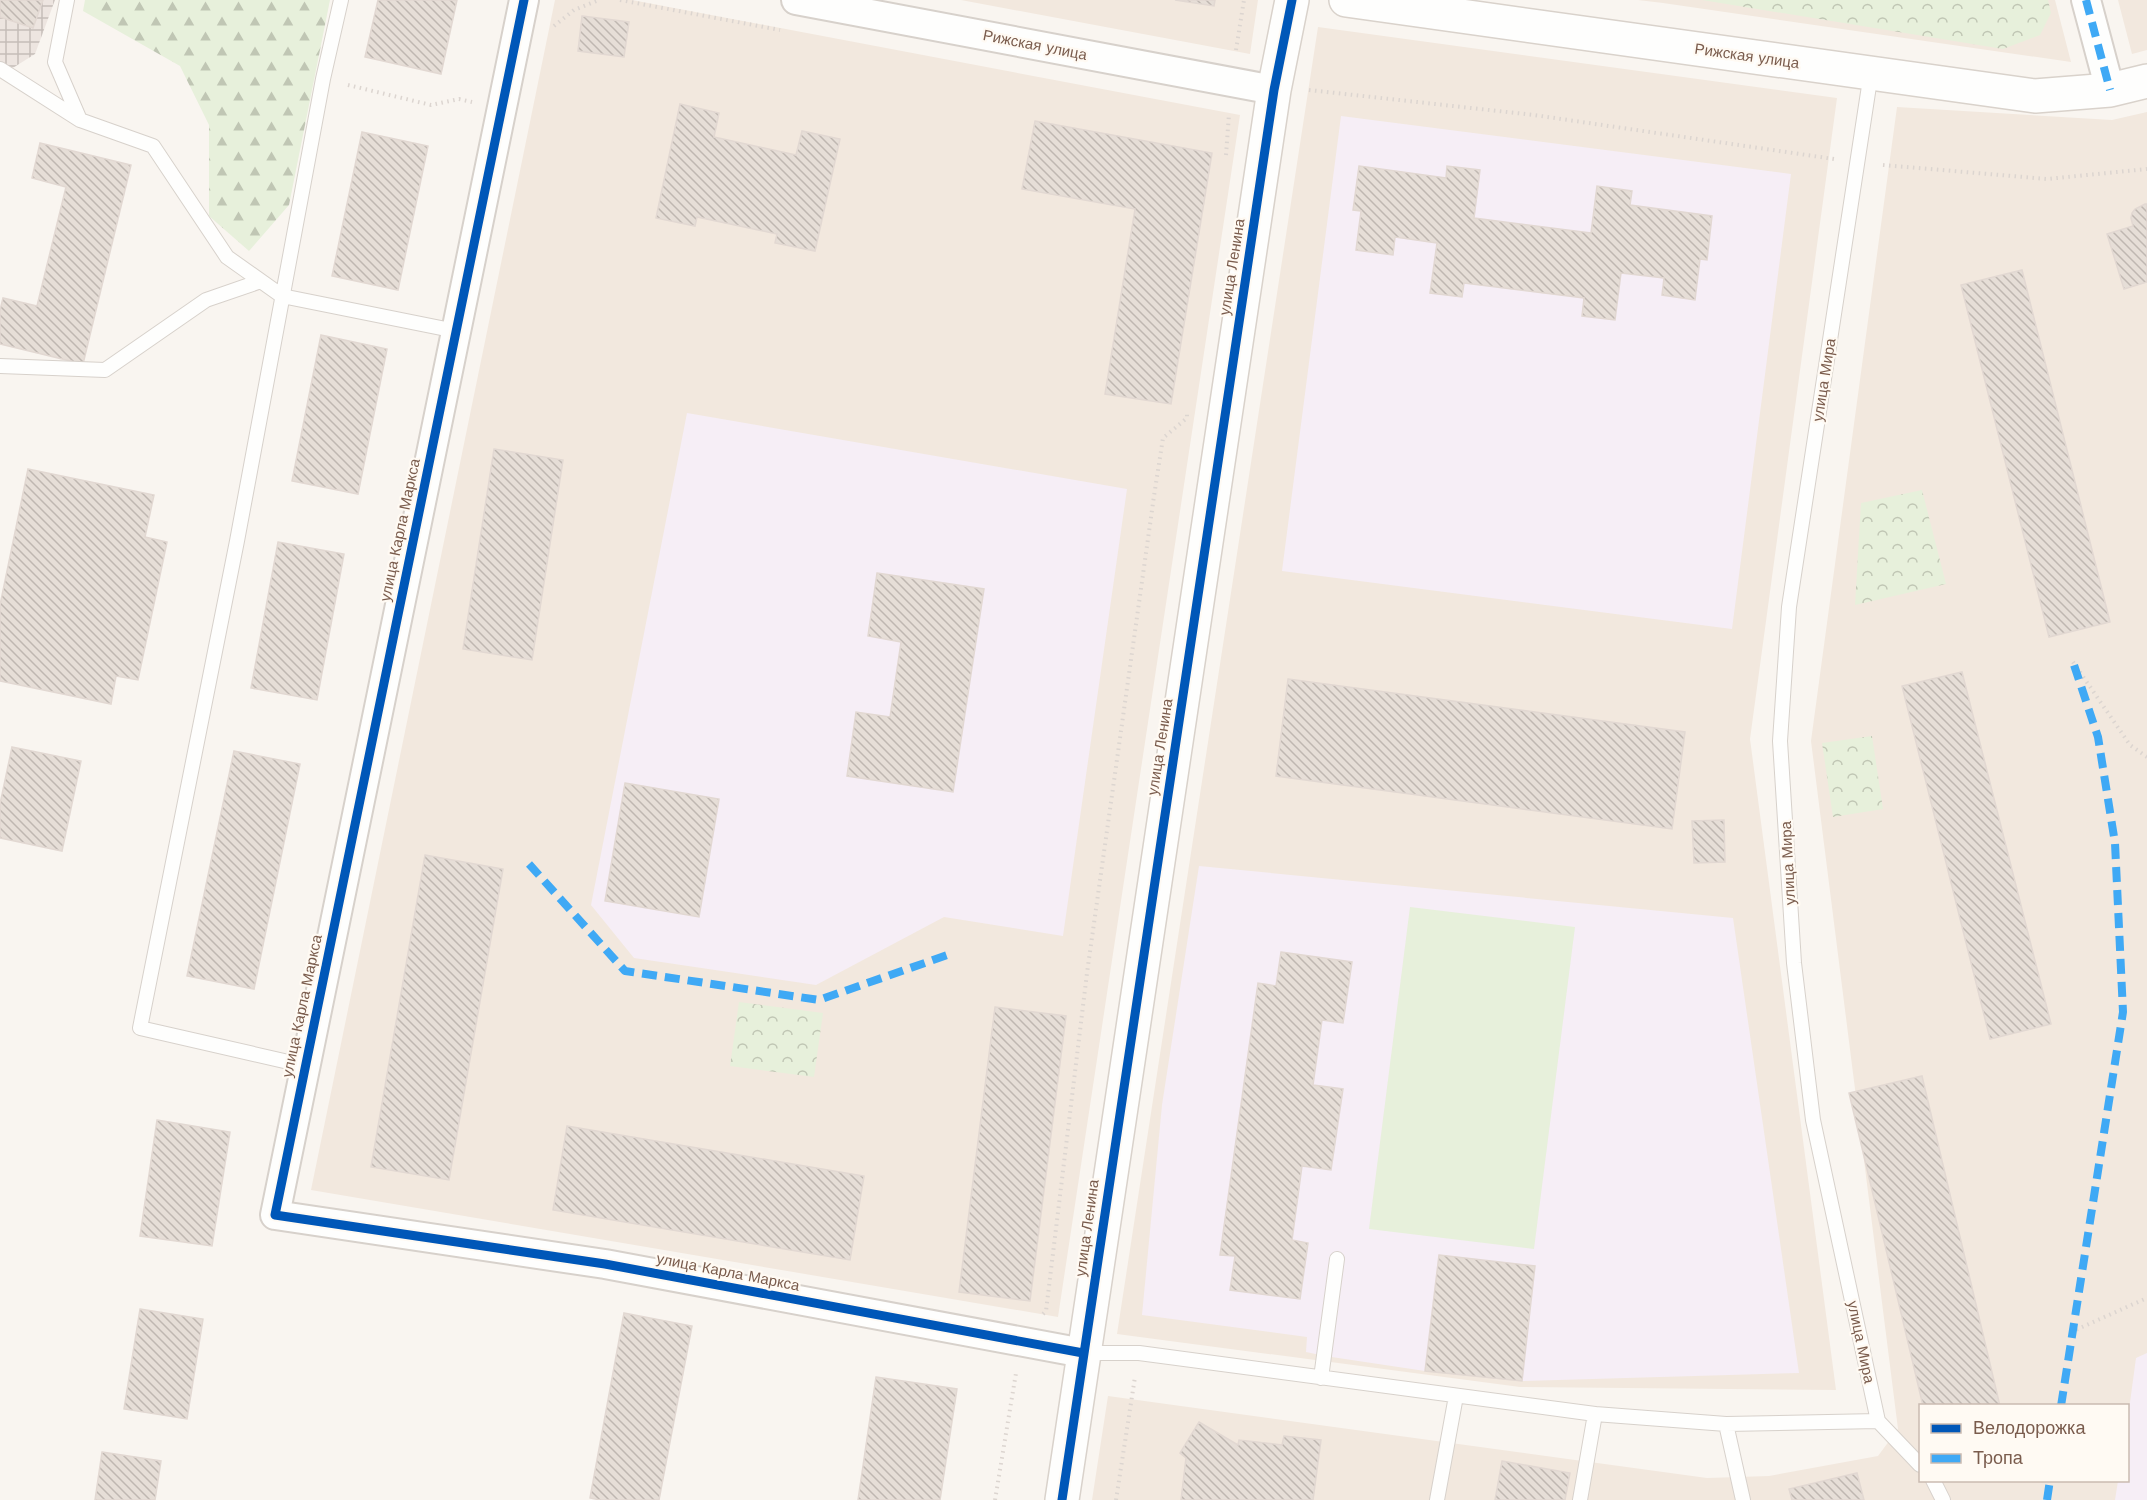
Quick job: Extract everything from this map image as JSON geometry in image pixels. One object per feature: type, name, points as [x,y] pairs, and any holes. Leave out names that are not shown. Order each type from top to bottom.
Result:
[{"type":"street","name":"улица Карла Маркса","points":[[524,0],[275,1215],[605,1264],[1083,1353]]},
{"type":"street","name":"Рижская улица","points":[[796,0],[1274,90]]},
{"type":"street","name":"улица Ленина","points":[[1062,1500],[1274,90],[1292,0]]},
{"type":"street","name":"Рижская улица","points":[[1346,0],[2035,96],[2110,90],[2147,81]]},
{"type":"street","points":[[2086,0],[2110,90]]},
{"type":"lane","points":[[67,0],[55,62],[80,120]]},
{"type":"lane","points":[[306,1066],[140,1028],[237,541],[323,80],[341,0]]},
{"type":"lane","points":[[0,69],[80,120],[153,146],[227,257],[282,296],[456,331]]},
{"type":"lane","name":"улица Мира","points":[[1871,73],[1789,607],[1780,741],[1794,963],[1813,1120],[1878,1421]]},
{"type":"lane","points":[[0,366],[105,370],[206,300],[261,281]]},
{"type":"lane","points":[[1321,1378],[1337,1259]]},
{"type":"lane","points":[[1083,1353],[1139,1353],[1595,1414],[1726,1424],[1878,1421],[1919,1464]]},
{"type":"lane","points":[[1437,1500],[1456,1396]]},
{"type":"lane","points":[[1580,1500],[1595,1414]]},
{"type":"lane","points":[[1726,1424],[1743,1500]]},
{"type":"lane","points":[[1934,1482],[1943,1500]]},
{"type":"path","points":[[1226,156],[1230,82],[1244,0]]},
{"type":"path","points":[[323,80],[431,105],[459,99],[502,108]]},
{"type":"path","points":[[1308,90],[1534,115],[1857,162],[2047,179],[2147,169]]},
{"type":"path","points":[[995,1500],[1021,1342],[1046,1311],[1086,973],[1163,438],[1187,418],[1189,407]]},
{"type":"path","points":[[2073,662],[2130,745],[2147,757]]},
{"type":"path","points":[[2071,1332],[2147,1298]]},
{"type":"path","points":[[1116,1500],[1139,1353]]},
{"type":"shaded area","points":[[0,0],[55,0],[35,54],[0,76]]},
{"type":"shaded area","points":[[555,0],[632,0],[1240,115],[1058,1317],[311,1190]]},
{"type":"shaded area","points":[[961,0],[1258,0],[1250,54]]},
{"type":"shaded area","points":[[1638,0],[2055,0],[2071,62],[1663,3]]},
{"type":"shaded area","points":[[2118,0],[2147,0],[2147,50],[2132,54]]},
{"type":"shaded area","points":[[1318,27],[1837,98],[1750,739],[1836,1390],[1520,1387],[1117,1334]]},
{"type":"shaded area","points":[[1897,107],[2112,120],[2147,112],[2147,1500],[1092,1500],[1108,1396],[1707,1478],[1769,1476],[1878,1456],[1898,1429],[1811,741]]},
{"type":"shaded area","points":[[1341,116],[1791,174],[1732,629],[1282,571]]},
{"type":"shaded area","points":[[687,413],[1127,489],[1063,936],[944,917],[816,985],[634,958],[591,905]]},
{"type":"shaded area","points":[[1199,866],[1733,918],[1799,1373],[1522,1381],[1425,1371],[1325,1356],[1306,1352],[1307,1337],[1142,1315],[1162,1105]]},
{"type":"shaded area","points":[[2147,1353],[2147,1500],[2115,1500],[2118,1482],[2129,1482],[2129,1410],[2136,1358]]},
{"type":"green space","points":[[85,0],[330,0],[289,205],[249,251],[209,216],[209,125],[180,66],[83,11]]},
{"type":"green space","points":[[1702,0],[2048,0],[2051,13],[2040,35],[2003,49]]},
{"type":"green space","points":[[1922,490],[1946,584],[1855,605],[1861,503]]},
{"type":"green space","points":[[1872,736],[1883,809],[1833,817],[1822,743]]},
{"type":"green space","points":[[1410,907],[1575,927],[1534,1249],[1369,1229]]},
{"type":"green space","points":[[739,1002],[823,1013],[814,1077],[730,1066]]},
{"type":"building","points":[[0,0],[43,0],[33,28],[0,17]]},
{"type":"building","points":[[378,0],[457,0],[441,74],[365,57]]},
{"type":"building","points":[[1175,0],[1215,0],[1214,6]]},
{"type":"building","points":[[582,16],[629,22],[624,57],[578,51]]},
{"type":"building","points":[[680,104],[719,113],[714,137],[796,155],[802,131],[840,139],[815,251],[775,243],[777,234],[697,217],[695,226],[656,218]]},
{"type":"building","points":[[1035,121],[1212,153],[1171,404],[1105,394],[1135,209],[1022,189]]},
{"type":"building","points":[[362,132],[428,146],[398,290],[332,276]]},
{"type":"building","points":[[40,143],[131,165],[83,364],[0,344],[0,310],[3,298],[37,306],[66,187],[32,178]]},
{"type":"building","points":[[1359,166],[1446,178],[1447,166],[1480,170],[1474,218],[1591,233],[1597,186],[1632,191],[1630,205],[1712,216],[1707,260],[1700,259],[1695,300],[1662,295],[1664,278],[1621,273],[1615,320],[1582,316],[1584,298],[1464,283],[1462,297],[1430,293],[1437,243],[1395,237],[1393,255],[1356,250],[1361,211],[1353,210]]},
{"type":"building","points":[[2147,204],[2147,282],[2124,289],[2107,234],[2133,226],[2132,213]]},
{"type":"building","points":[[2022,270],[2110,622],[2049,637],[1961,285]]},
{"type":"building","points":[[321,335],[387,349],[358,494],[292,481]]},
{"type":"building","points":[[494,449],[563,460],[532,660],[463,649]]},
{"type":"building","points":[[28,469],[154,495],[145,537],[167,542],[138,680],[116,676],[111,704],[0,681],[0,605]]},
{"type":"building","points":[[278,542],[344,554],[317,700],[251,688]]},
{"type":"building","points":[[877,573],[984,589],[953,792],[847,776],[856,712],[890,717],[901,642],[868,636]]},
{"type":"building","points":[[1962,672],[2051,1024],[1990,1039],[1902,686]]},
{"type":"building","points":[[1288,679],[1685,732],[1672,829],[1276,776]]},
{"type":"building","points":[[12,747],[81,761],[62,851],[0,838],[0,804]]},
{"type":"building","points":[[234,751],[300,764],[254,989],[187,976]]},
{"type":"building","points":[[625,783],[719,799],[699,917],[605,901]]},
{"type":"building","points":[[1724,820],[1725,862],[1694,863],[1692,821]]},
{"type":"building","points":[[425,855],[503,869],[449,1180],[371,1167]]},
{"type":"building","points":[[1281,952],[1352,962],[1343,1023],[1322,1020],[1313,1085],[1343,1089],[1331,1170],[1302,1166],[1292,1240],[1308,1243],[1300,1299],[1230,1290],[1235,1256],[1220,1255],[1258,983],[1276,986]]},
{"type":"building","points":[[995,1007],[1066,1016],[1030,1301],[959,1292]]},
{"type":"building","points":[[1922,1076],[2000,1404],[1923,1404],[1849,1093]]},
{"type":"building","points":[[157,1120],[230,1132],[212,1246],[140,1236]]},
{"type":"building","points":[[567,1126],[864,1176],[850,1260],[553,1210]]},
{"type":"building","points":[[1439,1255],[1535,1266],[1522,1381],[1425,1371]]},
{"type":"building","points":[[140,1309],[203,1319],[187,1419],[124,1409]]},
{"type":"building","points":[[624,1313],[692,1326],[659,1500],[590,1498]]},
{"type":"building","points":[[876,1377],[957,1389],[940,1500],[858,1500]]},
{"type":"building","points":[[1199,1422],[1238,1445],[1239,1440],[1282,1445],[1284,1436],[1321,1440],[1313,1500],[1181,1500],[1186,1458],[1180,1453]]},
{"type":"building","points":[[102,1452],[161,1461],[155,1500],[95,1500]]},
{"type":"building","points":[[1502,1461],[1570,1473],[1565,1500],[1495,1500]]},
{"type":"building","points":[[1857,1473],[1864,1500],[1792,1500],[1789,1489]]},
{"type":"marked path","points":[[2086,0],[2110,90]]},
{"type":"marked path","points":[[2061,1404],[2123,1012],[2115,843],[2098,737],[2073,662]]},
{"type":"marked path","points":[[529,864],[625,971],[819,1000],[953,953]]},
{"type":"marked path","points":[[2047,1500],[2050,1482]]},
{"type":"cycle path","points":[[524,0],[275,1215],[605,1264],[1083,1353]]},
{"type":"cycle path","points":[[1062,1500],[1274,90],[1292,0]]}]
